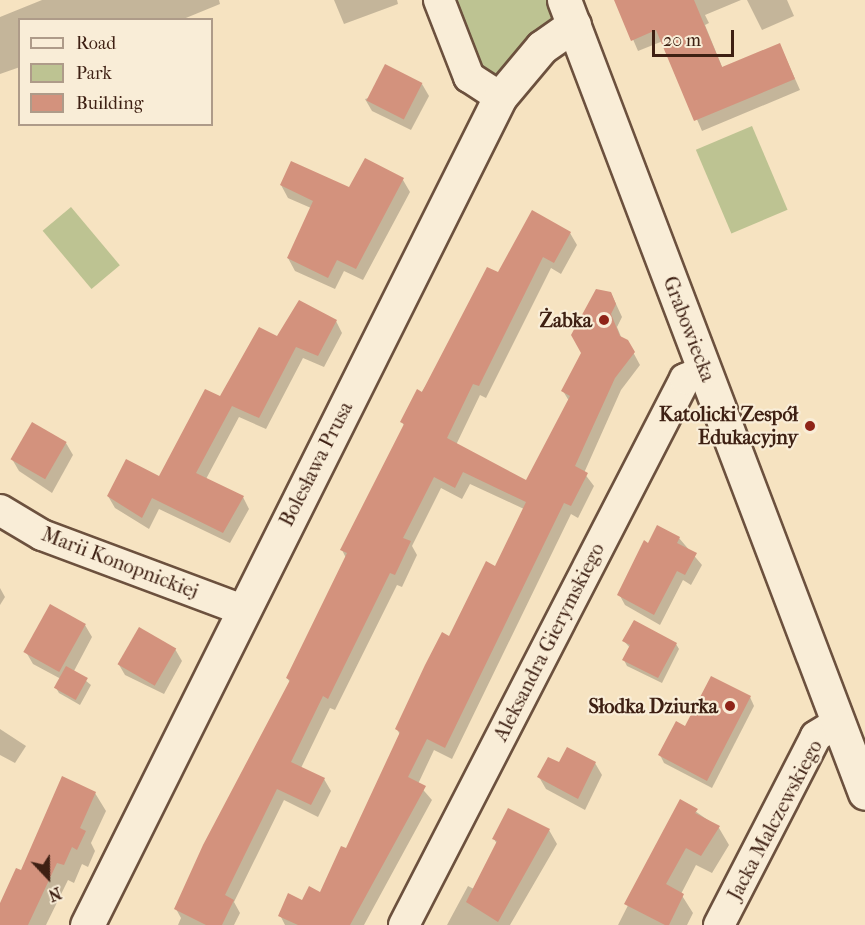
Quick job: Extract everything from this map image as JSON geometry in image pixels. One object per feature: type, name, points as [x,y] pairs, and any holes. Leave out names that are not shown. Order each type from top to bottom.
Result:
[{"type":"street","points":[[439,0],[469,77],[501,97]]},
{"type":"street","name":"Bolesława Prusa","points":[[87,925],[501,97],[569,13]]},
{"type":"street","name":"Grabowiecka","points":[[569,13],[865,792]]},
{"type":"street","name":"Aleksandra Gierymskiego","points":[[404,925],[685,379],[705,370]]},
{"type":"street","name":"Marii Konopnickiej","points":[[0,510],[42,535],[243,610]]},
{"type":"street","name":"Jacka Malczewskiego","points":[[719,925],[816,736],[838,723]]},
{"type":"green space","points":[[439,0],[564,0],[574,25],[483,87]]},
{"type":"green space","points":[[752,126],[788,210],[731,234],[696,150]]},
{"type":"green space","points":[[71,207],[120,265],[92,289],[43,231]]},
{"type":"building","points":[[614,0],[694,0],[722,67],[780,43],[795,79],[694,121],[656,30],[631,41]]},
{"type":"building","points":[[385,64],[422,83],[404,120],[366,101]]},
{"type":"building","points":[[365,158],[404,178],[356,269],[337,260],[328,278],[287,258],[313,201],[280,185],[291,161],[349,187]]},
{"type":"building","points":[[532,210],[571,232],[554,263],[543,257],[479,386],[473,384],[447,438],[526,480],[570,396],[561,391],[581,353],[571,335],[596,289],[611,292],[616,304],[611,314],[620,336],[628,340],[635,352],[615,378],[575,466],[588,473],[571,506],[564,503],[445,748],[427,739],[408,777],[426,786],[350,925],[298,925],[278,916],[288,893],[302,900],[309,886],[320,892],[341,846],[346,848],[400,732],[395,729],[442,632],[449,636],[486,561],[495,566],[526,502],[463,472],[455,488],[434,477],[403,538],[411,541],[395,575],[390,573],[328,699],[323,696],[291,762],[325,778],[311,805],[277,789],[225,895],[234,900],[222,925],[206,925],[174,909],[203,845],[290,680],[286,678],[347,553],[340,550],[404,424],[400,422],[417,389],[422,392],[487,267],[498,272]]},
{"type":"building","points":[[299,300],[337,320],[318,356],[296,347],[259,418],[232,406],[196,473],[244,496],[223,533],[152,498],[142,518],[107,496],[126,459],[159,476],[205,389],[220,396],[259,327],[277,336]]},
{"type":"building","points":[[32,422],[67,442],[45,479],[10,459]]},
{"type":"building","points":[[657,525],[680,537],[677,543],[697,553],[685,575],[677,571],[654,615],[617,595],[644,540],[648,543]]},
{"type":"building","points":[[50,604],[86,624],[59,672],[23,652]]},
{"type":"building","points":[[634,620],[677,643],[658,678],[622,660],[630,645],[622,641]]},
{"type":"building","points":[[139,627],[176,648],[155,686],[117,664]]},
{"type":"building","points":[[66,666],[88,678],[76,700],[54,688]]},
{"type":"building","points":[[711,676],[751,696],[707,781],[658,755],[676,721],[685,726]]},
{"type":"building","points":[[567,747],[596,762],[578,799],[537,777],[548,757],[559,762]]},
{"type":"building","points":[[62,776],[96,792],[80,828],[86,831],[77,850],[72,847],[64,865],[57,863],[28,925],[0,925],[0,903],[16,868],[21,870]]},
{"type":"building","points":[[680,799],[698,809],[695,813],[720,826],[701,856],[686,848],[666,884],[684,894],[669,925],[665,925],[624,904]]},
{"type":"building","points":[[508,808],[550,829],[498,922],[466,902],[497,841],[492,839]]},
{"type":"place","name":"Żabka","points":[[604,320]]},
{"type":"place","name":"Katolicki Zespół Edukacyjny","points":[[810,426]]},
{"type":"place","name":"Słodka Dziurka","points":[[730,706]]}]
